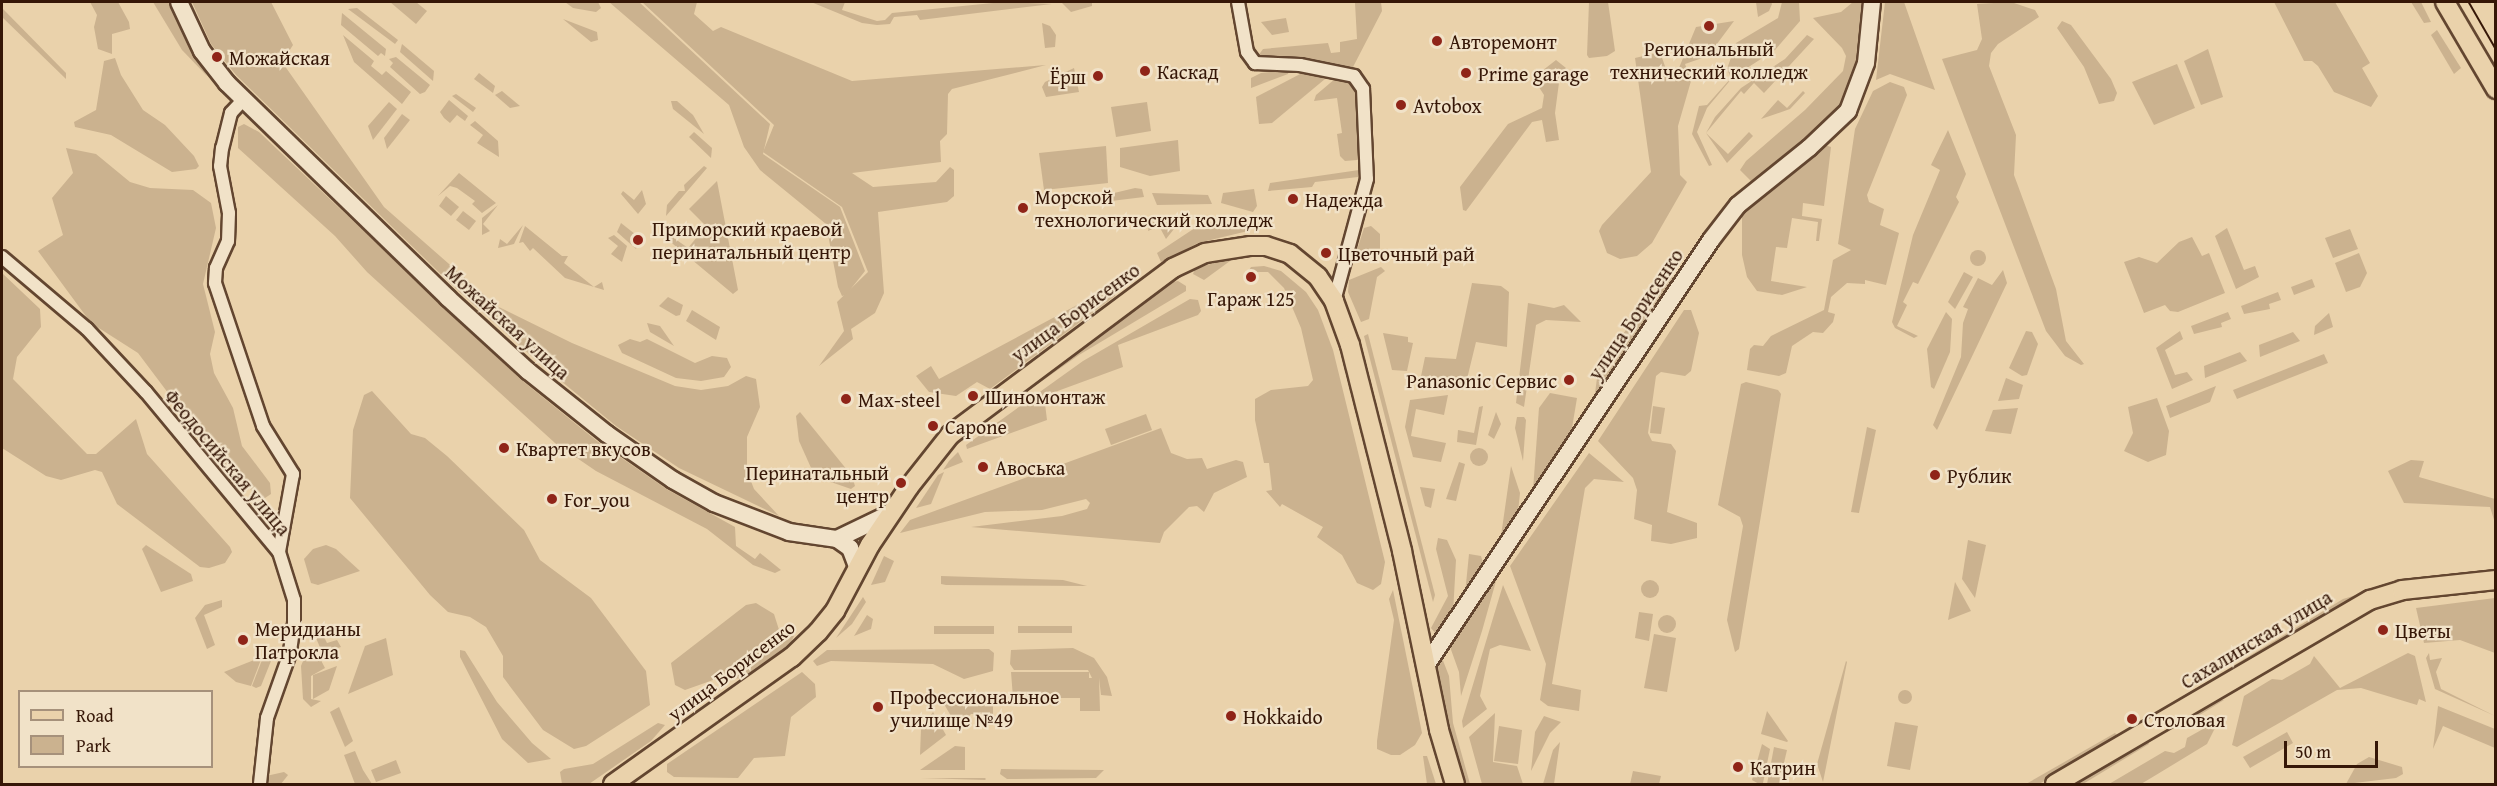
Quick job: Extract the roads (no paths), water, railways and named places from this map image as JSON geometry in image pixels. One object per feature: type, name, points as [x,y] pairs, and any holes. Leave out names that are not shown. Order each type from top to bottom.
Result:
[{"type":"main road","name":"Можайская улица","points":[[179,2],[209,62],[448,298],[528,371],[607,434],[673,480],[744,517],[789,532],[837,539]]},
{"type":"main road","name":"улица Борисенко","points":[[1427,664],[1711,240],[1738,205],[1826,134],[1848,111],[1866,63],[1872,2]]},
{"type":"main road","points":[[2445,2],[2496,88]]},
{"type":"main road","name":"улица Борисенко","points":[[613,784],[792,657],[835,611],[891,513],[950,435],[1184,261],[1219,249],[1266,246],[1290,254],[1306,265],[1334,301],[1353,357],[1427,664],[1439,730],[1455,784]]},
{"type":"main road","points":[[858,569],[850,548],[837,539],[891,513]]},
{"type":"main road","name":"Сахалинская улица","points":[[2055,784],[2348,610],[2403,590],[2496,580]]},
{"type":"street","points":[[1238,2],[1247,52],[1255,63],[1300,65],[1354,76],[1363,89],[1367,179],[1334,301]]},
{"type":"street","points":[[244,99],[231,113],[222,148],[220,166],[229,213],[228,241],[216,268],[214,283],[263,426],[293,474],[279,552]]},
{"type":"street","name":"Феодосийская улица","points":[[2,257],[87,329],[133,378],[279,552],[294,600],[294,623],[290,653],[267,718],[260,784]]},
{"type":"tram line","points":[[2469,2],[2496,49]]},
{"type":"place","name":"Региональный технический колледж","points":[[1709,26]]},
{"type":"place","name":"Авторемонт","points":[[1437,41]]},
{"type":"place","name":"Можайская","points":[[217,57]]},
{"type":"place","name":"Каскад","points":[[1145,71]]},
{"type":"place","name":"Prime garage","points":[[1466,73]]},
{"type":"place","name":"Ёрш","points":[[1098,76]]},
{"type":"place","name":"Avtobox","points":[[1401,105]]},
{"type":"place","name":"Надежда","points":[[1293,199]]},
{"type":"place","name":"Морской технологический колледж","points":[[1023,208]]},
{"type":"place","name":"Приморский краевой перинатальный центр","points":[[638,240]]},
{"type":"place","name":"Цветочный рай","points":[[1326,253]]},
{"type":"place","name":"Гараж 125","points":[[1251,277]]},
{"type":"place","name":"Panasonic Сервис","points":[[1569,380]]},
{"type":"place","name":"Шиномонтаж","points":[[973,396]]},
{"type":"place","name":"Max-steel","points":[[846,399]]},
{"type":"place","name":"Capone","points":[[933,426]]},
{"type":"place","name":"Квартет вкусов","points":[[504,448]]},
{"type":"place","name":"Авоська","points":[[983,467]]},
{"type":"place","name":"Рублик","points":[[1935,475]]},
{"type":"place","name":"Перинатальный центр","points":[[901,483]]},
{"type":"place","name":"For_you","points":[[552,499]]},
{"type":"place","name":"Цветы","points":[[2383,630]]},
{"type":"place","name":"Меридианы Патрокла","points":[[243,640]]},
{"type":"place","name":"Профессиональное училище №49","points":[[878,707]]},
{"type":"place","name":"Hokkaido","points":[[1231,716]]},
{"type":"place","name":"Столовая","points":[[2132,719]]},
{"type":"place","name":"Катрин","points":[[1738,767]]}]
